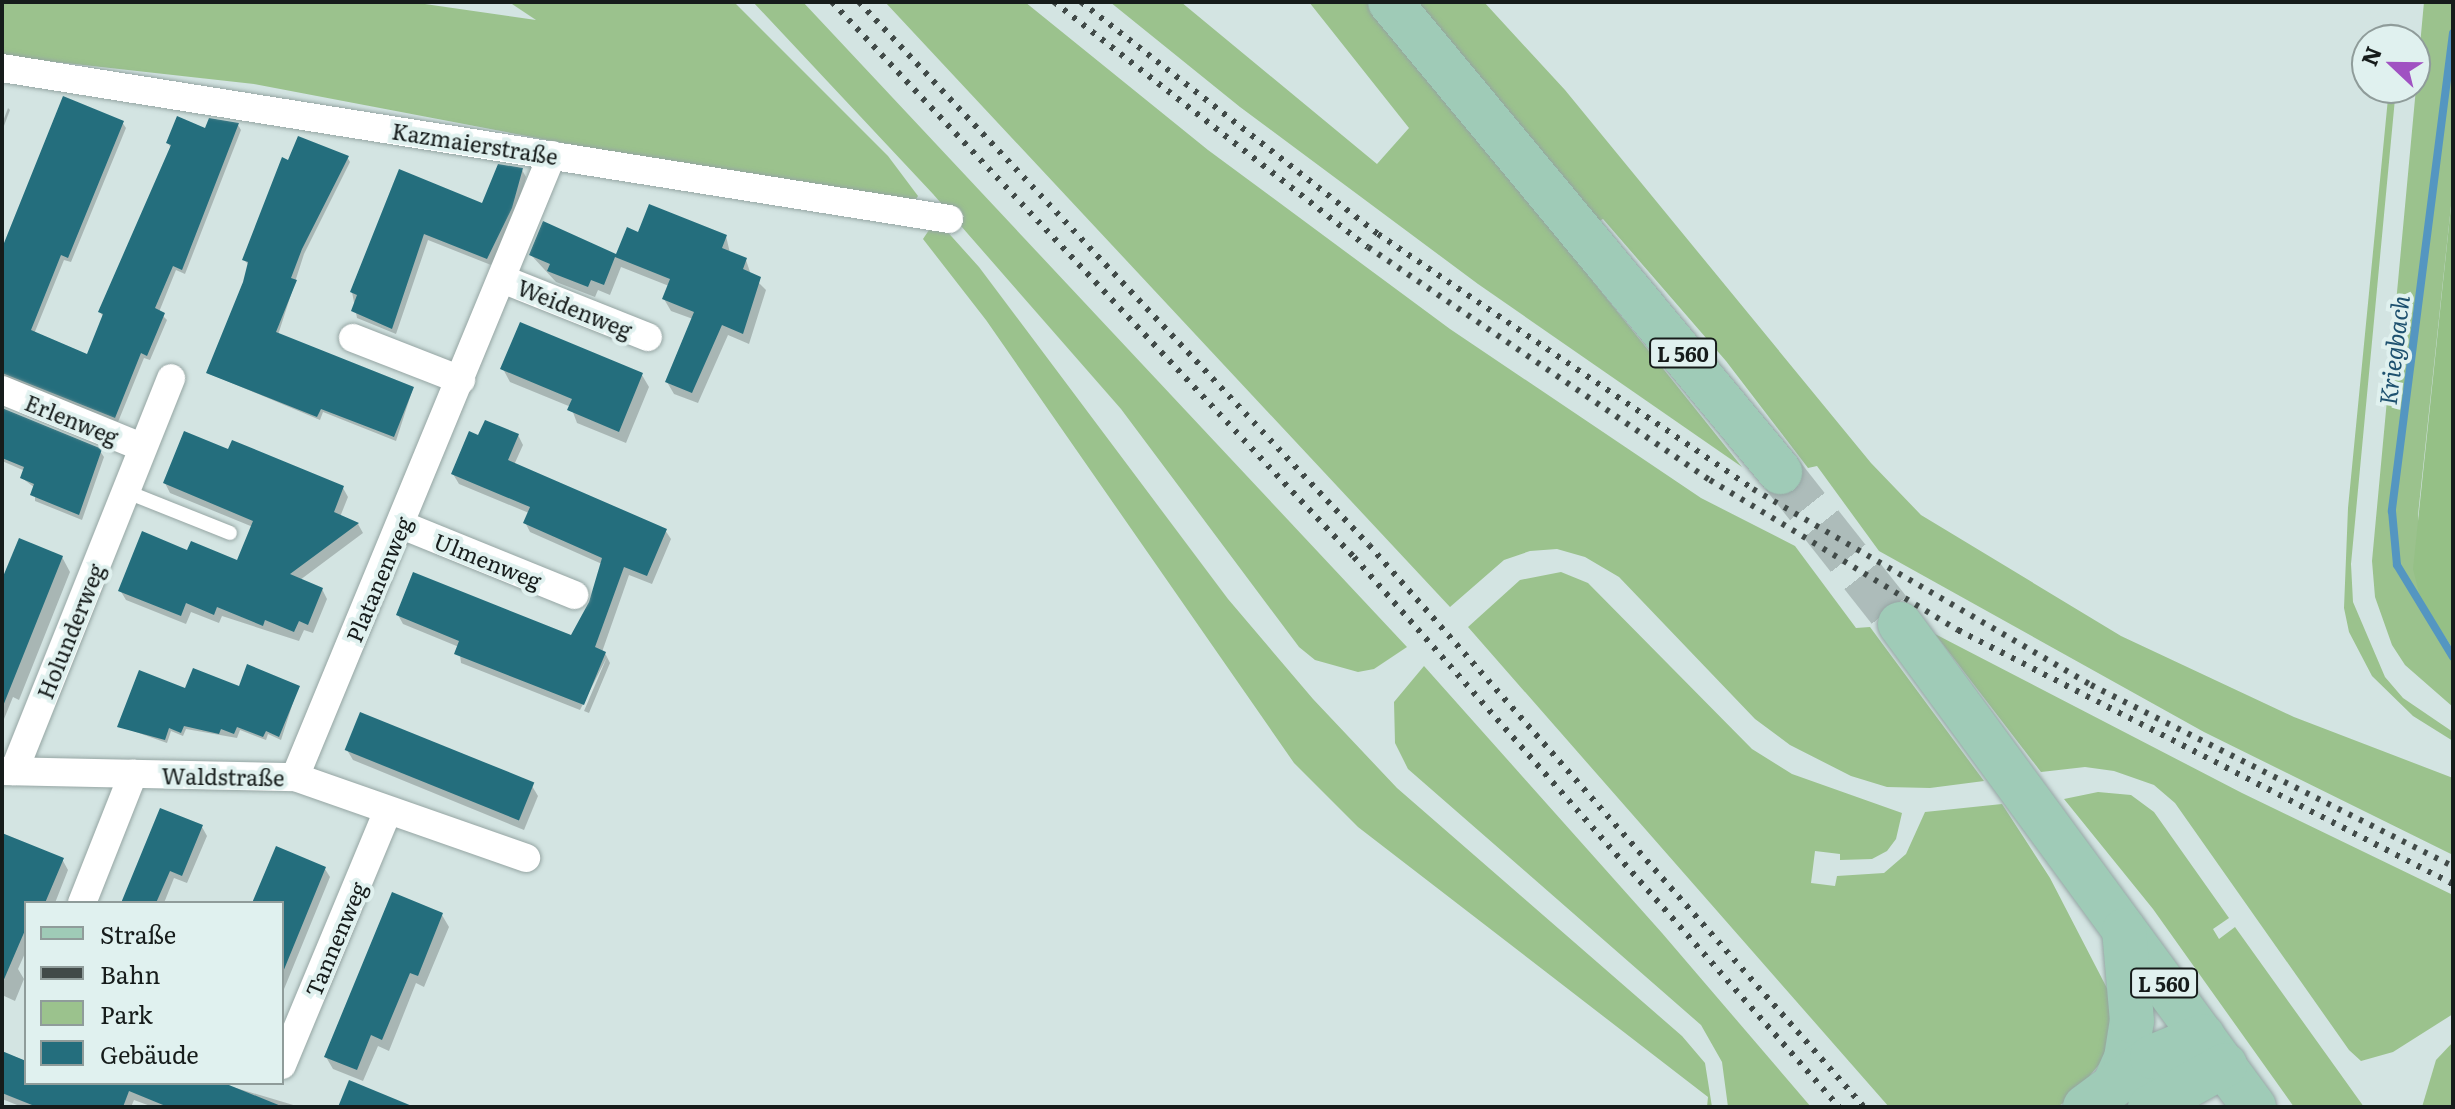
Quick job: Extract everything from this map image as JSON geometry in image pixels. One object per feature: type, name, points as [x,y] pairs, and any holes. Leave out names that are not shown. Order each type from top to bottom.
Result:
[{"type":"main road","name":"L 560","points":[[1390,2],[1780,472]]},
{"type":"main road","name":"L 560","points":[[1900,624],[2254,1107]]},
{"type":"main road","points":[[2116,1100],[2132,1021],[2124,930]]},
{"type":"main road","points":[[2116,1100],[2152,1057],[2214,1051]]},
{"type":"street","name":"Kazmaierstraße","points":[[2,68],[949,219]]},
{"type":"street","name":"Platanenweg","points":[[295,777],[402,525],[552,155]]},
{"type":"street","name":"Weidenweg","points":[[502,279],[648,337]]},
{"type":"street","points":[[353,338],[461,380]]},
{"type":"street","name":"Holunderweg","points":[[8,771],[171,378]]},
{"type":"street","name":"Erlenweg","points":[[2,390],[142,447]]},
{"type":"street","name":"Ulmenweg","points":[[402,525],[574,595]]},
{"type":"street","name":"Waldstraße","points":[[8,771],[295,777],[387,813],[526,858]]},
{"type":"street","points":[[83,901],[133,774]]},
{"type":"street","name":"Tannenweg","points":[[284,1060],[387,813]]},
{"type":"lane","points":[[125,491],[230,533]]},
{"type":"green space","points":[[2,2],[411,2],[536,20],[509,2],[734,2],[888,156],[918,196],[910,209],[254,84],[2,56]]},
{"type":"green space","points":[[753,2],[803,2],[1407,647],[1374,669],[1358,672],[1315,660],[1299,647],[1121,409],[933,194]]},
{"type":"green space","points":[[885,2],[1025,2],[1208,150],[1450,329],[1701,498],[1795,546],[1856,628],[1870,627],[1984,781],[1930,788],[1887,787],[1851,776],[1790,745],[1755,719],[1619,577],[1585,557],[1557,549],[1530,551],[1504,560],[1450,607]]},
{"type":"green space","points":[[1110,2],[1181,2],[1377,164],[1409,128],[1309,2],[1369,2],[1742,467],[1478,284],[1240,107]]},
{"type":"green space","points":[[1414,2],[1484,2],[1565,90],[1871,463],[1921,515],[2121,636],[2294,717],[2453,778],[2453,855],[2204,732],[1879,551],[1817,466],[1808,468],[1726,361],[1603,219],[1597,222]]},
{"type":"green space","points":[[2424,2],[2453,2],[2453,187],[2418,515],[2421,601],[2453,649],[2453,707],[2405,665],[2392,645],[2375,597],[2372,561],[2415,104],[2431,104],[2431,24],[2422,24]]},
{"type":"green space","points":[[2387,104],[2394,104],[2351,564],[2353,602],[2385,677],[2403,698],[2453,732],[2453,741],[2413,716],[2372,676],[2349,632],[2344,608],[2348,508]]},
{"type":"green space","points":[[2453,187],[2453,649],[2421,601],[2413,569]]},
{"type":"green space","points":[[931,227],[944,228],[979,267],[1228,599],[1313,699],[1397,788],[1682,1036],[1705,1063],[1712,1107],[1707,1107],[1708,1097],[1358,827],[1294,763],[986,320],[923,239]]},
{"type":"green space","points":[[1561,572],[1588,583],[1752,749],[1792,774],[1902,813],[1896,839],[1887,851],[1872,859],[1840,860],[1840,854],[1815,851],[1811,883],[1835,886],[1837,876],[1884,873],[1906,854],[1925,812],[2002,804],[2050,878],[2110,994],[2112,1028],[2103,1060],[2070,1099],[2057,1107],[1889,1107],[1468,627],[1520,580]]},
{"type":"green space","points":[[1935,634],[2242,793],[2453,895],[2453,1014],[2393,1052],[2361,1061],[2349,1050],[2175,803],[2154,785],[2114,771],[2085,767],[2041,772]]},
{"type":"green space","points":[[1424,666],[1662,933],[1811,1107],[1728,1107],[1722,1062],[1701,1025],[1408,769],[1395,743],[1394,702]]},
{"type":"green space","points":[[2098,792],[2131,795],[2154,812],[2229,918],[2213,929],[2219,939],[2235,927],[2364,1107],[2294,1107],[2153,909],[2064,799]]},
{"type":"green space","points":[[2453,1042],[2453,1107],[2422,1107],[2436,1060]]},
{"type":"building","points":[[63,96],[124,121],[68,258],[61,255],[31,330],[87,354],[103,314],[98,312],[171,145],[166,143],[177,116],[205,128],[209,118],[239,123],[182,270],[173,266],[155,308],[165,313],[147,356],[141,353],[115,418],[2,373],[2,248]]},
{"type":"building","points":[[298,136],[349,156],[302,249],[291,278],[297,280],[276,332],[414,387],[394,437],[321,409],[317,417],[206,373],[243,282],[248,262],[242,260],[282,157],[288,160]]},
{"type":"building","points":[[498,164],[523,168],[512,208],[487,259],[424,234],[392,329],[351,311],[357,295],[350,292],[399,169],[482,203]]},
{"type":"building","points":[[649,204],[727,235],[722,248],[747,258],[743,269],[761,277],[743,334],[722,325],[692,393],[665,382],[694,312],[662,299],[670,279],[615,257],[604,285],[591,280],[588,287],[547,271],[550,264],[529,255],[543,221],[616,254],[627,227],[638,232]]},
{"type":"building","points":[[520,322],[643,373],[619,432],[567,410],[572,399],[500,369]]},
{"type":"building","points":[[2,408],[102,449],[79,515],[30,495],[34,484],[20,478],[24,467],[2,458]]},
{"type":"building","points":[[485,420],[519,434],[508,460],[667,529],[647,576],[624,567],[595,647],[606,652],[584,705],[454,654],[459,641],[396,615],[413,572],[571,635],[589,602],[602,558],[523,523],[530,507],[451,474],[469,431],[478,435]]},
{"type":"building","points":[[184,431],[228,449],[232,440],[344,486],[334,512],[359,523],[290,574],[323,588],[308,625],[299,621],[294,632],[265,620],[263,626],[217,607],[214,615],[186,603],[181,616],[118,591],[142,531],[187,550],[191,541],[237,560],[253,521],[163,483]]},
{"type":"building","points":[[19,538],[63,556],[3,706],[2,579]]},
{"type":"building","points":[[247,664],[300,686],[279,737],[266,731],[263,737],[237,727],[234,734],[221,729],[219,734],[184,726],[181,733],[169,728],[165,740],[117,727],[139,670],[185,688],[193,668],[239,686]]},
{"type":"building","points":[[360,712],[534,782],[519,820],[345,750]]},
{"type":"building","points":[[160,808],[203,825],[182,876],[170,871],[157,901],[122,901]]},
{"type":"building","points":[[2,833],[64,858],[46,901],[24,901],[24,933],[2,984]]},
{"type":"building","points":[[276,846],[326,867],[284,970],[284,901],[253,901]]},
{"type":"building","points":[[392,892],[443,913],[418,976],[410,973],[382,1040],[371,1035],[357,1070],[324,1057]]},
{"type":"building","points":[[2,1051],[24,1060],[24,1085],[229,1085],[281,1106],[168,1107],[129,1091],[123,1107],[37,1107],[2,1093]]},
{"type":"building","points":[[349,1080],[412,1106],[412,1107],[338,1107]]},
{"type":"waterway","name":"Kriegbach","points":[[2453,33],[2392,511],[2397,565],[2453,657]]},
{"type":"tunnel","points":[[1780,472],[1900,624]]},
{"type":"railway","points":[[832,2],[1354,557],[1839,1107]]},
{"type":"railway","points":[[859,2],[1369,545],[1864,1107]]},
{"type":"railway","points":[[1054,2],[1368,247],[1710,480],[1958,630],[2453,884]]},
{"type":"railway","points":[[1081,2],[1378,234],[1753,489],[2091,685],[2453,866]]}]
